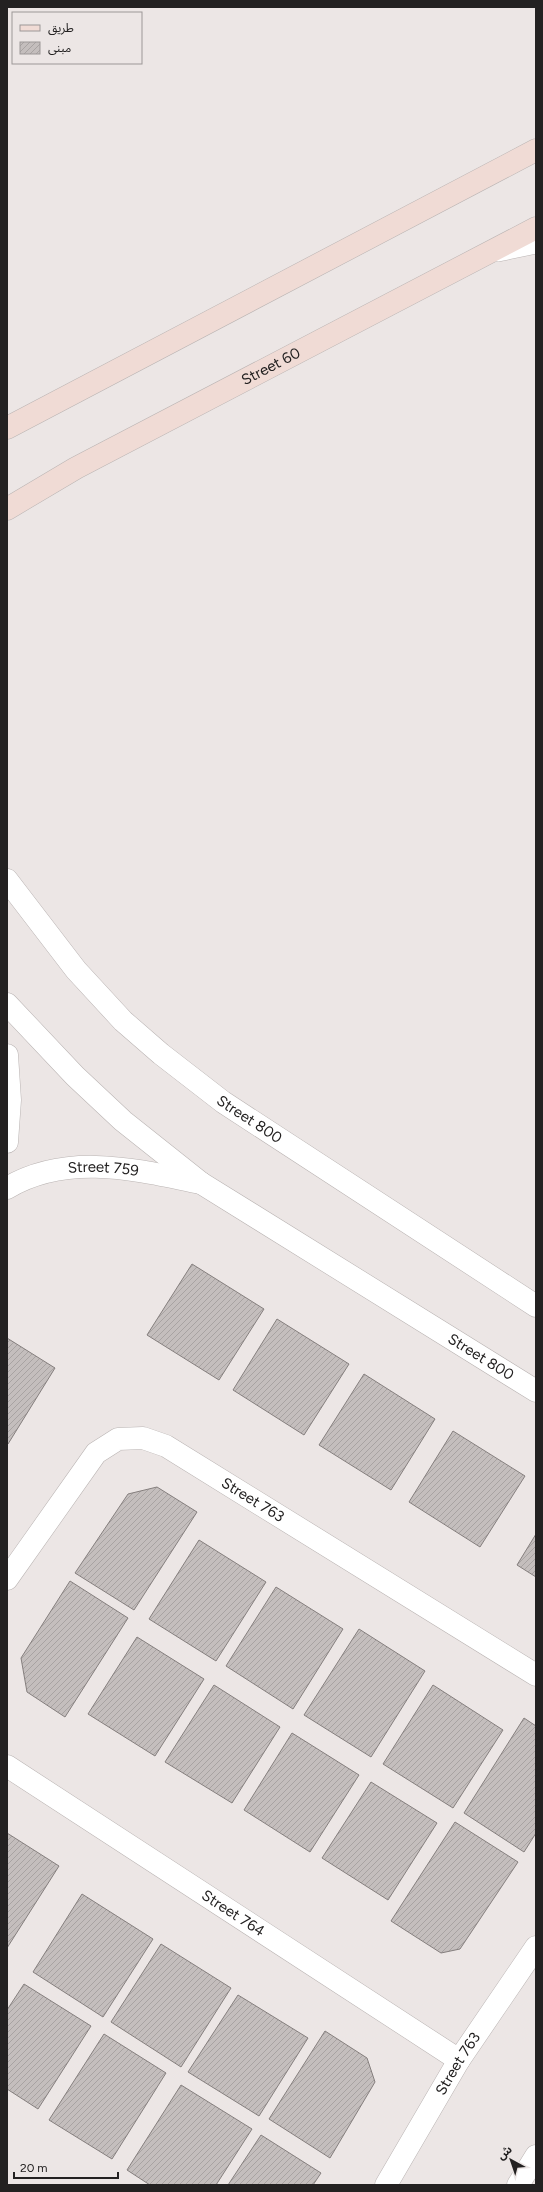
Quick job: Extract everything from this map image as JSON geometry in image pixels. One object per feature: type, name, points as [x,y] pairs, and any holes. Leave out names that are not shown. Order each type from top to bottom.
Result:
[{"type":"main road","points":[[7,428],[536,150]]},
{"type":"main road","name":"Street 60","points":[[7,509],[76,468],[536,228]]},
{"type":"street","name":"Street 800","points":[[7,880],[76,970],[123,1021],[161,1054],[223,1102],[536,1306]]},
{"type":"street","name":"Street 800","points":[[7,1004],[74,1076],[123,1121],[201,1183],[536,1392]]},
{"type":"street","points":[[7,1054],[10,1100],[7,1142]]},
{"type":"street","name":"Street 759","points":[[7,1188],[21,1180],[58,1170],[90,1166],[128,1168],[201,1183]]},
{"type":"street","name":"Street 763","points":[[7,1579],[96,1453],[118,1439],[143,1438],[166,1446],[536,1675]]},
{"type":"street","name":"Street 764","points":[[7,1766],[460,2060]]},
{"type":"street","name":"Street 763","points":[[386,2185],[460,2060],[536,1947]]},
{"type":"street","points":[[518,2185],[536,2156]]},
{"type":"lane","points":[[486,254],[536,244]]},
{"type":"building","points":[[192,1264],[264,1309],[219,1380],[147,1335]]},
{"type":"building","points":[[277,1319],[349,1364],[304,1435],[233,1390]]},
{"type":"building","points":[[7,1338],[55,1368],[8,1444],[7,1443]]},
{"type":"building","points":[[364,1374],[435,1419],[391,1490],[319,1445]]},
{"type":"building","points":[[453,1431],[525,1476],[480,1547],[409,1502]]},
{"type":"building","points":[[157,1487],[197,1512],[134,1610],[75,1573],[128,1494]]},
{"type":"building","points":[[536,1534],[536,1577],[517,1565]]},
{"type":"building","points":[[199,1540],[266,1582],[216,1661],[149,1619]]},
{"type":"building","points":[[70,1581],[128,1618],[65,1717],[27,1692],[21,1658]]},
{"type":"building","points":[[276,1587],[343,1629],[293,1709],[226,1666]]},
{"type":"building","points":[[359,1629],[425,1671],[371,1757],[304,1715]]},
{"type":"building","points":[[137,1637],[204,1679],[155,1756],[88,1714]]},
{"type":"building","points":[[214,1685],[280,1727],[232,1803],[165,1762]]},
{"type":"building","points":[[433,1685],[503,1730],[453,1808],[383,1764]]},
{"type":"building","points":[[524,1718],[536,1726],[536,1833],[524,1852],[464,1813]]},
{"type":"building","points":[[292,1733],[359,1775],[310,1852],[244,1810]]},
{"type":"building","points":[[371,1782],[437,1823],[388,1900],[322,1858]]},
{"type":"building","points":[[455,1822],[518,1862],[460,1949],[441,1953],[391,1921]]},
{"type":"building","points":[[7,1833],[59,1866],[7,1948]]},
{"type":"building","points":[[82,1894],[153,1939],[103,2017],[33,1972]]},
{"type":"building","points":[[161,1944],[231,1988],[181,2067],[111,2022]]},
{"type":"building","points":[[24,1984],[91,2026],[38,2109],[7,2089],[7,2010]]},
{"type":"building","points":[[238,1995],[308,2038],[259,2116],[188,2072]]},
{"type":"building","points":[[325,2031],[367,2058],[375,2082],[330,2158],[269,2119]]},
{"type":"building","points":[[104,2034],[166,2073],[112,2159],[49,2120]]},
{"type":"building","points":[[181,2085],[252,2129],[216,2185],[150,2185],[127,2170]]},
{"type":"building","points":[[261,2135],[321,2173],[313,2185],[228,2185]]}]
